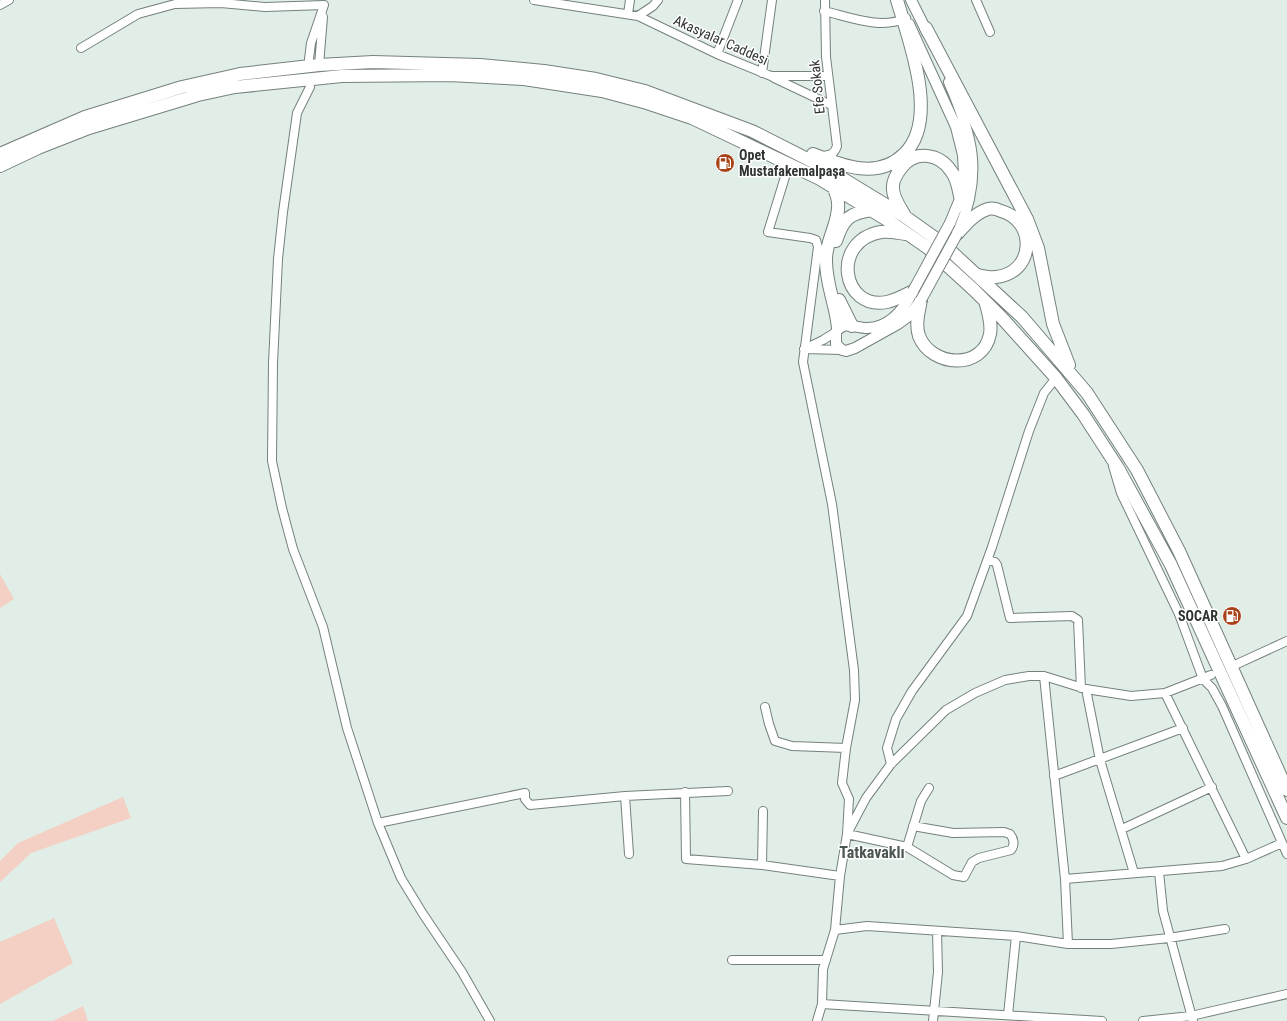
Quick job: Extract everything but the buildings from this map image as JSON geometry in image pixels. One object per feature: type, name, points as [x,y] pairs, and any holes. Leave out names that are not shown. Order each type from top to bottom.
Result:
[{"type":"highway","points":[[0,154],[85,117],[182,87],[240,74],[314,62],[412,62],[480,65],[544,71],[596,79],[644,91],[818,156],[855,168],[880,168],[900,158],[914,142],[921,119],[920,97],[913,54],[898,0]]},
{"type":"highway","points":[[926,28],[1028,219],[1038,248],[1053,324],[1062,350],[1075,379]]},
{"type":"highway","points":[[0,166],[38,148],[89,128],[205,93],[235,87],[312,78],[434,75],[524,79],[602,91],[647,103],[692,118],[833,186],[872,210],[928,248],[984,300],[1056,378],[1083,414],[1144,512],[1171,565],[1287,818]]},
{"type":"highway","points":[[752,131],[825,168],[904,216],[942,243],[1022,317],[1087,393],[1137,470],[1179,551],[1287,790]]},
{"type":"highway","points":[[904,216],[894,195],[893,186],[901,169],[907,161],[913,157],[923,155],[943,162],[951,170],[957,181],[960,196]]},
{"type":"highway","points":[[833,186],[838,203],[838,214],[828,242],[826,259],[828,287],[837,318],[837,330]]},
{"type":"highway","points":[[957,234],[978,214],[989,209],[996,209],[1013,215],[1021,224],[1027,240],[1027,249],[1023,260],[1017,268],[1006,275],[994,278],[978,275]]},
{"type":"highway","points":[[852,326],[842,310],[833,283],[832,264],[834,249],[839,232],[846,219],[853,214],[872,210]]},
{"type":"highway","points":[[907,234],[882,232],[860,241],[852,250],[847,261],[847,274],[852,286],[859,294],[867,300],[878,302],[888,302],[917,295],[917,322],[919,335],[924,346],[933,354],[953,361],[962,361],[972,357],[980,353],[986,345],[990,333],[990,319],[984,300]]},
{"type":"main road","points":[[904,19],[956,127],[963,155],[964,175],[960,196],[950,223],[917,295],[909,316],[898,324],[851,350],[842,350],[836,344],[837,330],[845,325],[868,328],[886,323],[898,315],[907,303],[917,295],[957,234],[970,197],[973,176],[972,153],[968,132],[961,111],[926,28],[911,0]]},
{"type":"main road","points":[[852,326],[856,328],[860,336],[858,345]]},
{"type":"street","points":[[0,5],[9,0]]},
{"type":"street","name":"Akasyalar Caddesi","points":[[534,0],[572,3],[638,16],[717,54],[771,76],[828,76]]},
{"type":"street","points":[[628,14],[630,0]]},
{"type":"street","points":[[638,16],[653,6],[658,0]]},
{"type":"street","points":[[717,54],[738,0]]},
{"type":"street","points":[[762,73],[772,0]]},
{"type":"street","name":"Efe Sokak","points":[[818,156],[831,155],[835,152],[837,146],[828,76],[824,11],[825,0]]},
{"type":"street","points":[[976,0],[990,32]]},
{"type":"street","points":[[81,48],[138,14],[174,2],[325,3]]},
{"type":"street","points":[[314,62],[325,3]]},
{"type":"street","points":[[314,62],[310,43],[325,3]]},
{"type":"street","points":[[824,11],[878,23],[891,23],[904,19]]},
{"type":"street","points":[[771,76],[831,105]]},
{"type":"street","points":[[310,86],[297,113],[278,259],[273,363],[272,461],[282,508],[292,542],[323,628],[347,728],[378,823],[401,878],[462,972],[490,1021]]},
{"type":"street","points":[[789,164],[768,232],[810,238],[816,240],[818,247],[803,362],[832,504],[854,670],[855,700],[846,748],[842,783],[849,799],[847,834],[840,876],[835,930],[823,969],[822,1004],[817,1021]]},
{"type":"street","points":[[804,349],[823,340],[837,330]]},
{"type":"street","points":[[804,349],[842,350]]},
{"type":"street","points":[[890,764],[887,748],[896,719],[912,692],[968,616],[988,560],[1029,431],[1044,393],[1056,378]]},
{"type":"street","points":[[1109,454],[1121,493],[1179,614],[1212,688],[1222,706],[1287,854]]},
{"type":"street","points":[[988,560],[997,565],[1010,618],[1072,616],[1078,620],[1084,689],[1100,760],[1134,873]]},
{"type":"street","points":[[1237,664],[1287,641]]},
{"type":"street","points":[[847,834],[866,798],[890,764],[946,710],[976,693],[1005,680],[1030,676],[1044,676],[1084,689],[1131,696],[1165,693],[1207,677]]},
{"type":"street","points":[[1044,676],[1065,879],[1068,944]]},
{"type":"street","points":[[1165,693],[1212,786],[1246,859]]},
{"type":"street","points":[[765,707],[768,724],[775,741],[792,746],[846,748]]},
{"type":"street","points":[[1054,776],[1183,728]]},
{"type":"street","points":[[1122,829],[1212,786]]},
{"type":"street","points":[[907,846],[921,801],[929,788]]},
{"type":"street","points":[[378,823],[525,793],[525,799],[530,805],[625,796],[728,791]]},
{"type":"street","points":[[685,792],[686,859],[762,865],[840,876]]},
{"type":"street","points":[[625,796],[629,854]]},
{"type":"street","points":[[762,865],[763,811]]},
{"type":"street","points":[[847,834],[907,846],[952,875],[964,876],[972,862],[979,858],[1011,850],[1013,847],[1013,838],[1010,834],[983,832],[953,833],[912,826]]},
{"type":"street","points":[[1065,879],[1222,866],[1246,859],[1282,843]]},
{"type":"street","points":[[1160,872],[1163,910],[1192,1019]]},
{"type":"street","points":[[835,930],[866,926],[1016,936],[1068,944],[1111,944],[1170,938],[1225,929]]},
{"type":"street","points":[[933,1021],[938,972],[937,931]]},
{"type":"street","points":[[1008,1015],[1016,936]]},
{"type":"street","points":[[732,960],[826,960]]},
{"type":"street","points":[[1143,1021],[1192,1019],[1287,994]]},
{"type":"street","points":[[822,1004],[1102,1021]]},
{"type":"shaded area","points":[[0,574],[14,599],[0,608]]},
{"type":"shaded area","points":[[123,797],[131,818],[31,853],[0,882],[0,861],[18,843]]},
{"type":"shaded area","points":[[54,918],[73,963],[0,1004],[0,942]]},
{"type":"shaded area","points":[[83,1006],[88,1021],[53,1021]]},
{"type":"place","name":"Opet Mustafakemalpaşa","points":[[725,163]]},
{"type":"place","name":"SOCAR","points":[[1232,616]]},
{"type":"district","name":"Tatkavaklı","points":[[872,852]]}]
